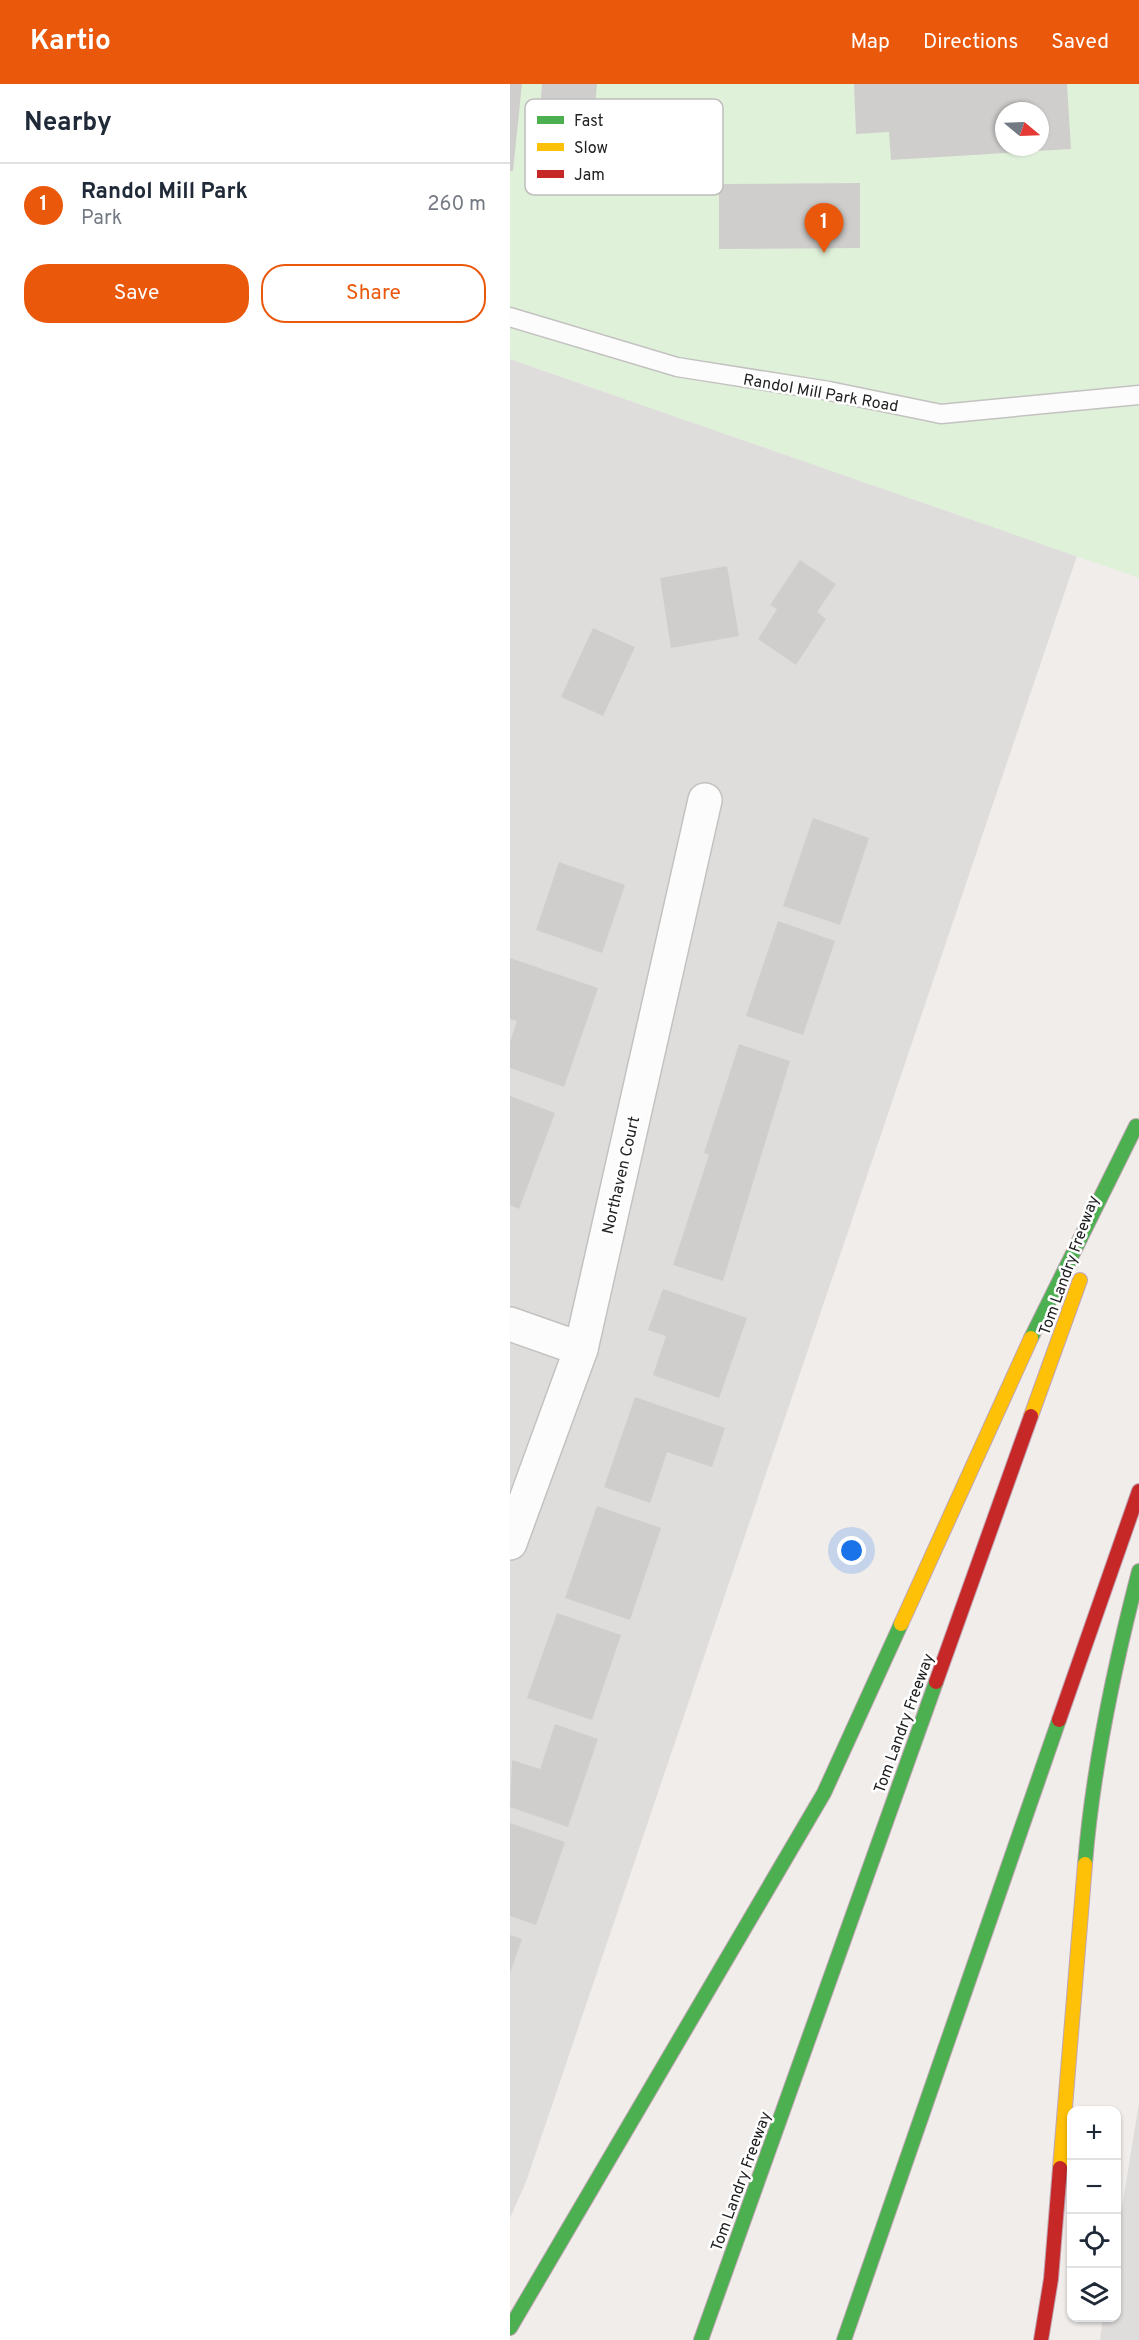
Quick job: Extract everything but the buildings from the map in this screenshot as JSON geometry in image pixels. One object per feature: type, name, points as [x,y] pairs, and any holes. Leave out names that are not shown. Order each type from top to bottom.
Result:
[{"type":"highway","name":"Tom Landry Freeway","points":[[1092,1248],[1137,1122]]},
{"type":"highway","points":[[510,2328],[824,1793],[1022,1357],[1137,1122]]},
{"type":"highway","name":"Tom Landry Freeway","points":[[701,2340],[1083,1271]]},
{"type":"highway","points":[[844,2340],[1139,1491]]},
{"type":"highway","points":[[1041,2340],[1051,2280],[1089,1814],[1116,1659],[1139,1571]]},
{"type":"street","name":"Northaven Court","points":[[510,1543],[581,1349],[705,800]]},
{"type":"street","points":[[510,1324],[581,1349]]},
{"type":"lane","name":"Randol Mill Park Road","points":[[510,317],[677,367],[829,391],[941,414],[1139,395]]},
{"type":"shaded area","points":[[510,359],[1077,556],[526,2182],[510,2218]]},
{"type":"shaded area","points":[[1139,2103],[1139,2340],[1100,2340],[1102,2322],[1121,2322],[1121,2213]]},
{"type":"green space","points":[[510,84],[1139,84],[1139,578],[510,359]]},
{"type":"traffic: fast","points":[[1031,1338],[1136,1126]]},
{"type":"traffic: fast","points":[[1085,1864],[1099,1753],[1121,1643],[1139,1571]]},
{"type":"traffic: fast","points":[[510,2328],[824,1793],[901,1624]]},
{"type":"traffic: fast","points":[[701,2340],[936,1682]]},
{"type":"traffic: fast","points":[[844,2340],[1059,1720]]},
{"type":"traffic: slow","points":[[1031,1416],[1080,1280]]},
{"type":"traffic: slow","points":[[901,1624],[1031,1338]]},
{"type":"traffic: slow","points":[[1060,2168],[1085,1864]]},
{"type":"traffic: jam","points":[[936,1682],[1031,1416]]},
{"type":"traffic: jam","points":[[1059,1720],[1139,1491]]},
{"type":"traffic: jam","points":[[1041,2340],[1051,2279],[1060,2168]]},
{"type":"place","name":"Randol Mill Park","points":[[824,253]]}]
